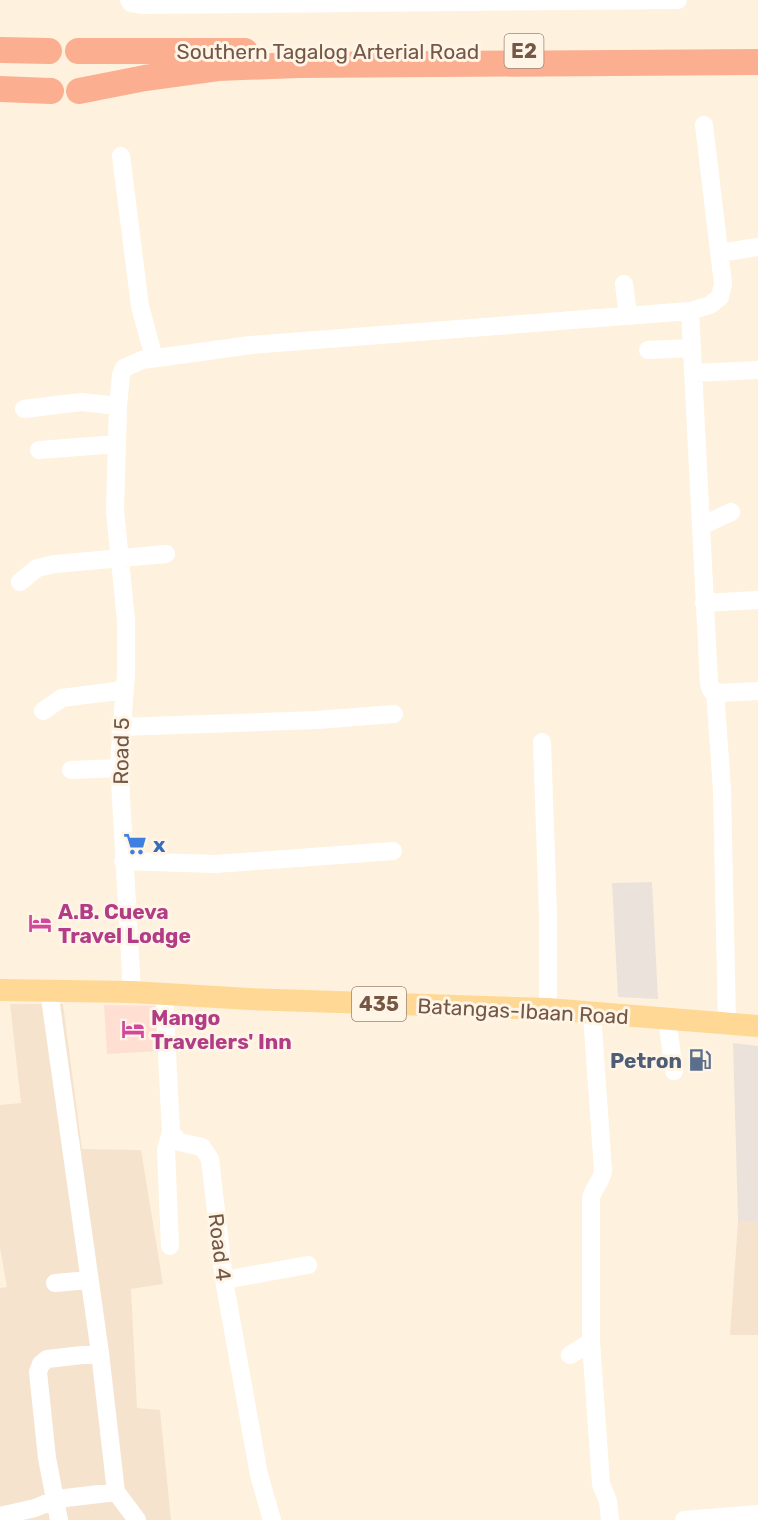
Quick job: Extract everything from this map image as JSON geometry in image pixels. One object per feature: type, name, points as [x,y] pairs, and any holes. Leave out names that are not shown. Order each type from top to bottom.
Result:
[{"type":"highway","points":[[0,50],[50,51]]},
{"type":"highway","name":"Southern Tagalog Arterial Road","points":[[78,51],[758,50]]},
{"type":"highway","name":"Southern Tagalog Arterial Road","points":[[79,91],[145,78],[218,68],[310,65],[758,62]]},
{"type":"highway","points":[[0,89],[51,91]]},
{"type":"main road","name":"Batangas-Ibaan Road","points":[[0,990],[132,992],[548,1009],[758,1026]]},
{"type":"street","points":[[129,0],[131,3],[143,5],[678,0]]},
{"type":"street","points":[[121,156],[140,306],[154,358],[251,345],[690,311],[710,305],[720,297],[723,284],[704,125]]},
{"type":"street","points":[[719,253],[758,247]]},
{"type":"street","points":[[624,284],[627,316]]},
{"type":"street","points":[[690,311],[709,683],[711,690],[715,691],[758,691]]},
{"type":"street","points":[[648,350],[692,348]]},
{"type":"street","name":"Road 5","points":[[132,992],[119,768],[126,620],[115,511],[118,406],[121,375],[124,368],[130,363],[154,358]]},
{"type":"street","points":[[693,373],[758,370]]},
{"type":"street","points":[[24,409],[81,402],[118,406]]},
{"type":"street","points":[[39,450],[117,444]]},
{"type":"street","points":[[700,526],[731,512]]},
{"type":"street","points":[[20,582],[37,568],[55,564],[166,554]]},
{"type":"street","points":[[704,603],[758,600]]},
{"type":"street","points":[[43,711],[62,698],[124,690]]},
{"type":"street","points":[[715,691],[722,790],[727,1024]]},
{"type":"street","points":[[120,727],[317,720],[394,714]]},
{"type":"street","points":[[542,742],[548,915],[548,1009]]},
{"type":"street","points":[[70,770],[119,768]]},
{"type":"street","points":[[123,861],[215,864],[393,851]]},
{"type":"street","points":[[49,991],[100,1353],[116,1492],[137,1520]]},
{"type":"street","points":[[164,994],[171,1132],[166,1150],[170,1246]]},
{"type":"street","points":[[592,1014],[603,1170],[600,1185],[591,1194],[591,1342],[601,1484],[608,1501],[610,1520]]},
{"type":"street","points":[[667,1019],[674,1071]]},
{"type":"street","name":"Road 4","points":[[171,1132],[179,1142],[201,1147],[210,1159],[224,1280],[259,1475],[272,1520]]},
{"type":"street","points":[[224,1280],[308,1265]]},
{"type":"street","points":[[55,1283],[89,1280]]},
{"type":"street","points":[[570,1355],[591,1342]]},
{"type":"street","points":[[59,1520],[57,1499],[47,1458],[38,1372],[41,1364],[47,1359],[100,1353]]},
{"type":"street","points":[[0,1516],[35,1508],[57,1499],[116,1492]]},
{"type":"street","points":[[684,1520],[758,1514]]},
{"type":"shaded area","points":[[652,882],[658,999],[618,997],[612,883]]},
{"type":"shaded area","points":[[10,1004],[63,1004],[82,1149],[141,1150],[163,1284],[131,1289],[137,1408],[160,1410],[171,1520],[0,1520],[0,1288],[7,1287],[0,1248],[0,1105],[21,1103]]},
{"type":"shaded area","name":"Mango Travelers' Inn","points":[[104,1005],[159,1006],[162,1051],[107,1054]]},
{"type":"shaded area","points":[[733,1043],[758,1046],[758,1221],[738,1221]]},
{"type":"shaded area","points":[[738,1221],[758,1221],[758,1335],[730,1335]]},
{"type":"place","name":"x","points":[[135,844]]},
{"type":"place","name":"A.B. Cueva Travel Lodge","points":[[40,923]]},
{"type":"place","name":"Mango Travelers' Inn","points":[[133,1029]]},
{"type":"place","name":"Petron","points":[[700,1060]]}]
